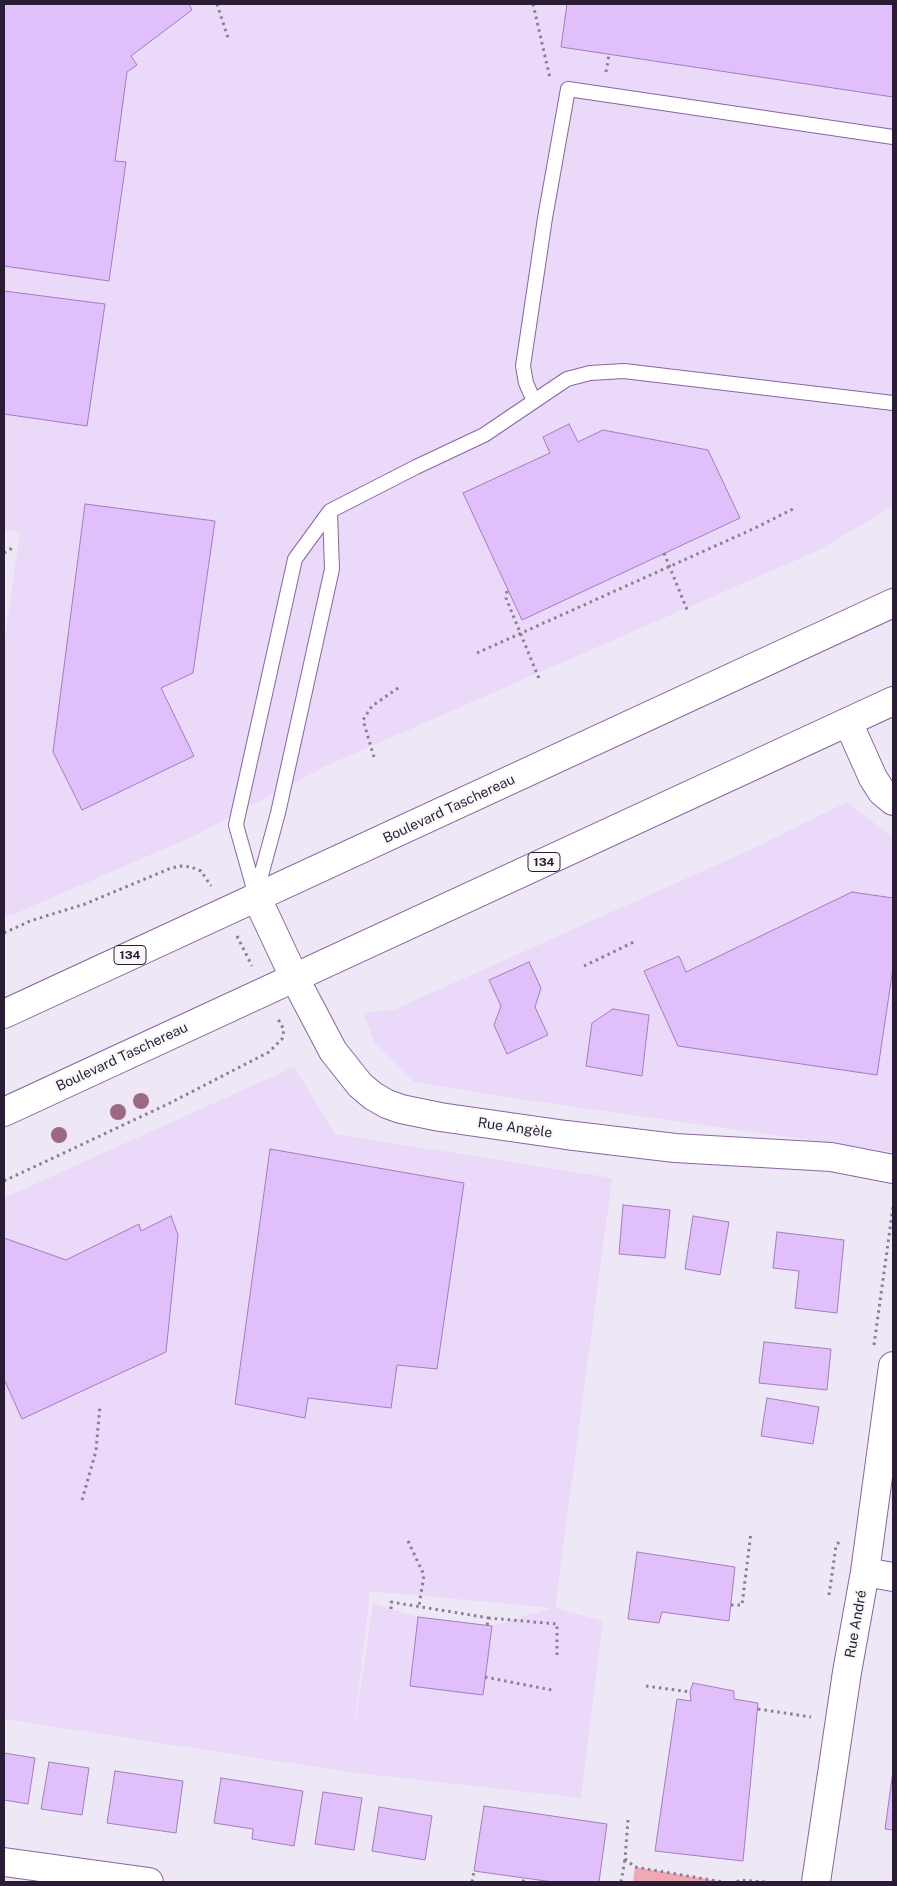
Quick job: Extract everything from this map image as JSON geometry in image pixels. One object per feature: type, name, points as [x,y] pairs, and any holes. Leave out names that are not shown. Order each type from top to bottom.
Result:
[{"type":"main road","name":"Boulevard Taschereau","points":[[4,1014],[893,603]]},
{"type":"main road","name":"Boulevard Taschereau","points":[[4,1112],[893,701]]},
{"type":"main road","points":[[848,722],[873,778],[882,792],[893,801]]},
{"type":"main road","name":"Rue Angèle","points":[[256,896],[326,1041],[360,1085],[373,1096],[394,1107],[440,1117],[566,1135],[675,1148],[831,1157],[893,1169]]},
{"type":"main road","name":"Rue André","points":[[816,1882],[865,1572],[893,1366]]},
{"type":"main road","points":[[865,1572],[893,1577]]},
{"type":"main road","points":[[4,1862],[149,1882]]},
{"type":"lane","points":[[534,401],[526,383],[523,366],[545,218],[568,88],[893,137]]},
{"type":"lane","points":[[256,896],[236,825],[295,559],[330,511],[484,435],[567,379],[590,373],[624,371],[893,403]]},
{"type":"lane","points":[[256,896],[278,813],[332,569],[330,511]]},
{"type":"path","points":[[217,4],[229,41]]},
{"type":"path","points":[[532,4],[552,86]]},
{"type":"path","points":[[477,653],[753,529],[793,509]]},
{"type":"path","points":[[4,553],[14,547]]},
{"type":"path","points":[[664,553],[688,612]]},
{"type":"path","points":[[508,590],[506,598],[522,632],[540,681]]},
{"type":"path","points":[[374,757],[363,720],[372,706],[401,686]]},
{"type":"path","points":[[4,933],[30,921],[85,904],[171,868],[191,867],[201,871],[208,879],[284,1030],[282,1039],[269,1052],[168,1104],[4,1181]]},
{"type":"path","points":[[584,966],[636,941]]},
{"type":"path","points":[[82,1500],[96,1451],[100,1406]]},
{"type":"path","points":[[730,1605],[742,1605],[751,1532]]},
{"type":"path","points":[[408,1540],[424,1575],[419,1606]]},
{"type":"path","points":[[390,1609],[391,1602],[488,1618],[557,1624],[557,1657]]},
{"type":"path","points":[[487,1625],[488,1618]]},
{"type":"path","points":[[485,1677],[552,1690]]},
{"type":"path","points":[[646,1686],[690,1692]]},
{"type":"path","points":[[758,1709],[840,1723]]},
{"type":"path","points":[[622,1882],[628,1820]]},
{"type":"path","points":[[625,1859],[635,1867],[723,1882]]},
{"type":"path","points":[[472,1882],[474,1871]]},
{"type":"path","points":[[737,1882],[740,1880],[765,1882]]},
{"type":"shaded area","points":[[4,4],[893,4],[893,506],[819,550],[328,765],[196,835],[12,915],[4,915],[4,645],[20,532],[4,529]]},
{"type":"shaded area","points":[[847,802],[893,837],[893,1152],[506,1097],[414,1082],[374,1042],[364,1013],[396,1009],[754,848]]},
{"type":"shaded area","points":[[294,1067],[335,1134],[612,1178],[555,1608],[603,1621],[581,1798],[349,1772],[4,1719],[4,1198]],"holes":[[[370,1591],[553,1608],[492,1626],[418,1617],[373,1604],[352,1746]]]},
{"type":"shaded area","points":[[635,1867],[723,1882],[633,1882]]},
{"type":"building","points":[[4,4],[189,4],[192,10],[131,56],[137,65],[127,72],[115,161],[126,162],[109,281],[4,266]]},
{"type":"building","points":[[567,4],[893,4],[893,97],[561,47]]},
{"type":"building","points":[[4,291],[105,304],[87,426],[4,414]]},
{"type":"building","points":[[569,424],[578,442],[603,430],[708,450],[740,518],[522,620],[463,493],[550,453],[543,437]]},
{"type":"building","points":[[85,504],[215,521],[193,673],[161,688],[194,756],[82,810],[53,752]]},
{"type":"building","points":[[852,892],[893,898],[893,968],[877,1075],[678,1046],[644,971],[679,956],[686,972]]},
{"type":"building","points":[[529,962],[541,988],[535,1007],[548,1035],[507,1054],[494,1025],[501,1006],[489,980]]},
{"type":"building","points":[[613,1009],[649,1015],[642,1076],[586,1066],[592,1023]]},
{"type":"building","points":[[270,1149],[464,1183],[437,1369],[397,1365],[391,1408],[308,1398],[305,1418],[235,1404]]},
{"type":"building","points":[[623,1205],[670,1210],[665,1258],[619,1254]]},
{"type":"building","points":[[171,1216],[178,1235],[166,1352],[22,1419],[4,1379],[4,1238],[66,1260],[139,1224],[141,1231]]},
{"type":"building","points":[[693,1216],[729,1222],[720,1275],[685,1269]]},
{"type":"building","points":[[777,1232],[844,1240],[837,1313],[795,1308],[799,1271],[773,1268]]},
{"type":"building","points":[[764,1342],[831,1349],[827,1390],[759,1383]]},
{"type":"building","points":[[767,1398],[819,1407],[813,1444],[761,1436]]},
{"type":"building","points":[[637,1552],[735,1567],[729,1621],[662,1612],[659,1623],[628,1619]]},
{"type":"building","points":[[418,1617],[492,1626],[483,1695],[410,1686]]},
{"type":"building","points":[[693,1683],[734,1691],[734,1699],[758,1703],[743,1861],[655,1851],[677,1699],[691,1701],[690,1692]]},
{"type":"building","points":[[4,1753],[35,1758],[28,1804],[4,1800]]},
{"type":"building","points":[[49,1762],[89,1768],[82,1815],[41,1809]]},
{"type":"building","points":[[115,1771],[183,1781],[176,1833],[107,1823]]},
{"type":"building","points":[[893,1771],[893,1830],[885,1829]]},
{"type":"building","points":[[221,1778],[303,1791],[294,1846],[252,1839],[253,1829],[214,1823]]},
{"type":"building","points":[[323,1792],[362,1798],[354,1850],[315,1844]]},
{"type":"building","points":[[484,1806],[607,1824],[599,1882],[553,1882],[474,1871]]},
{"type":"building","points":[[379,1807],[432,1816],[425,1860],[372,1851]]}]
